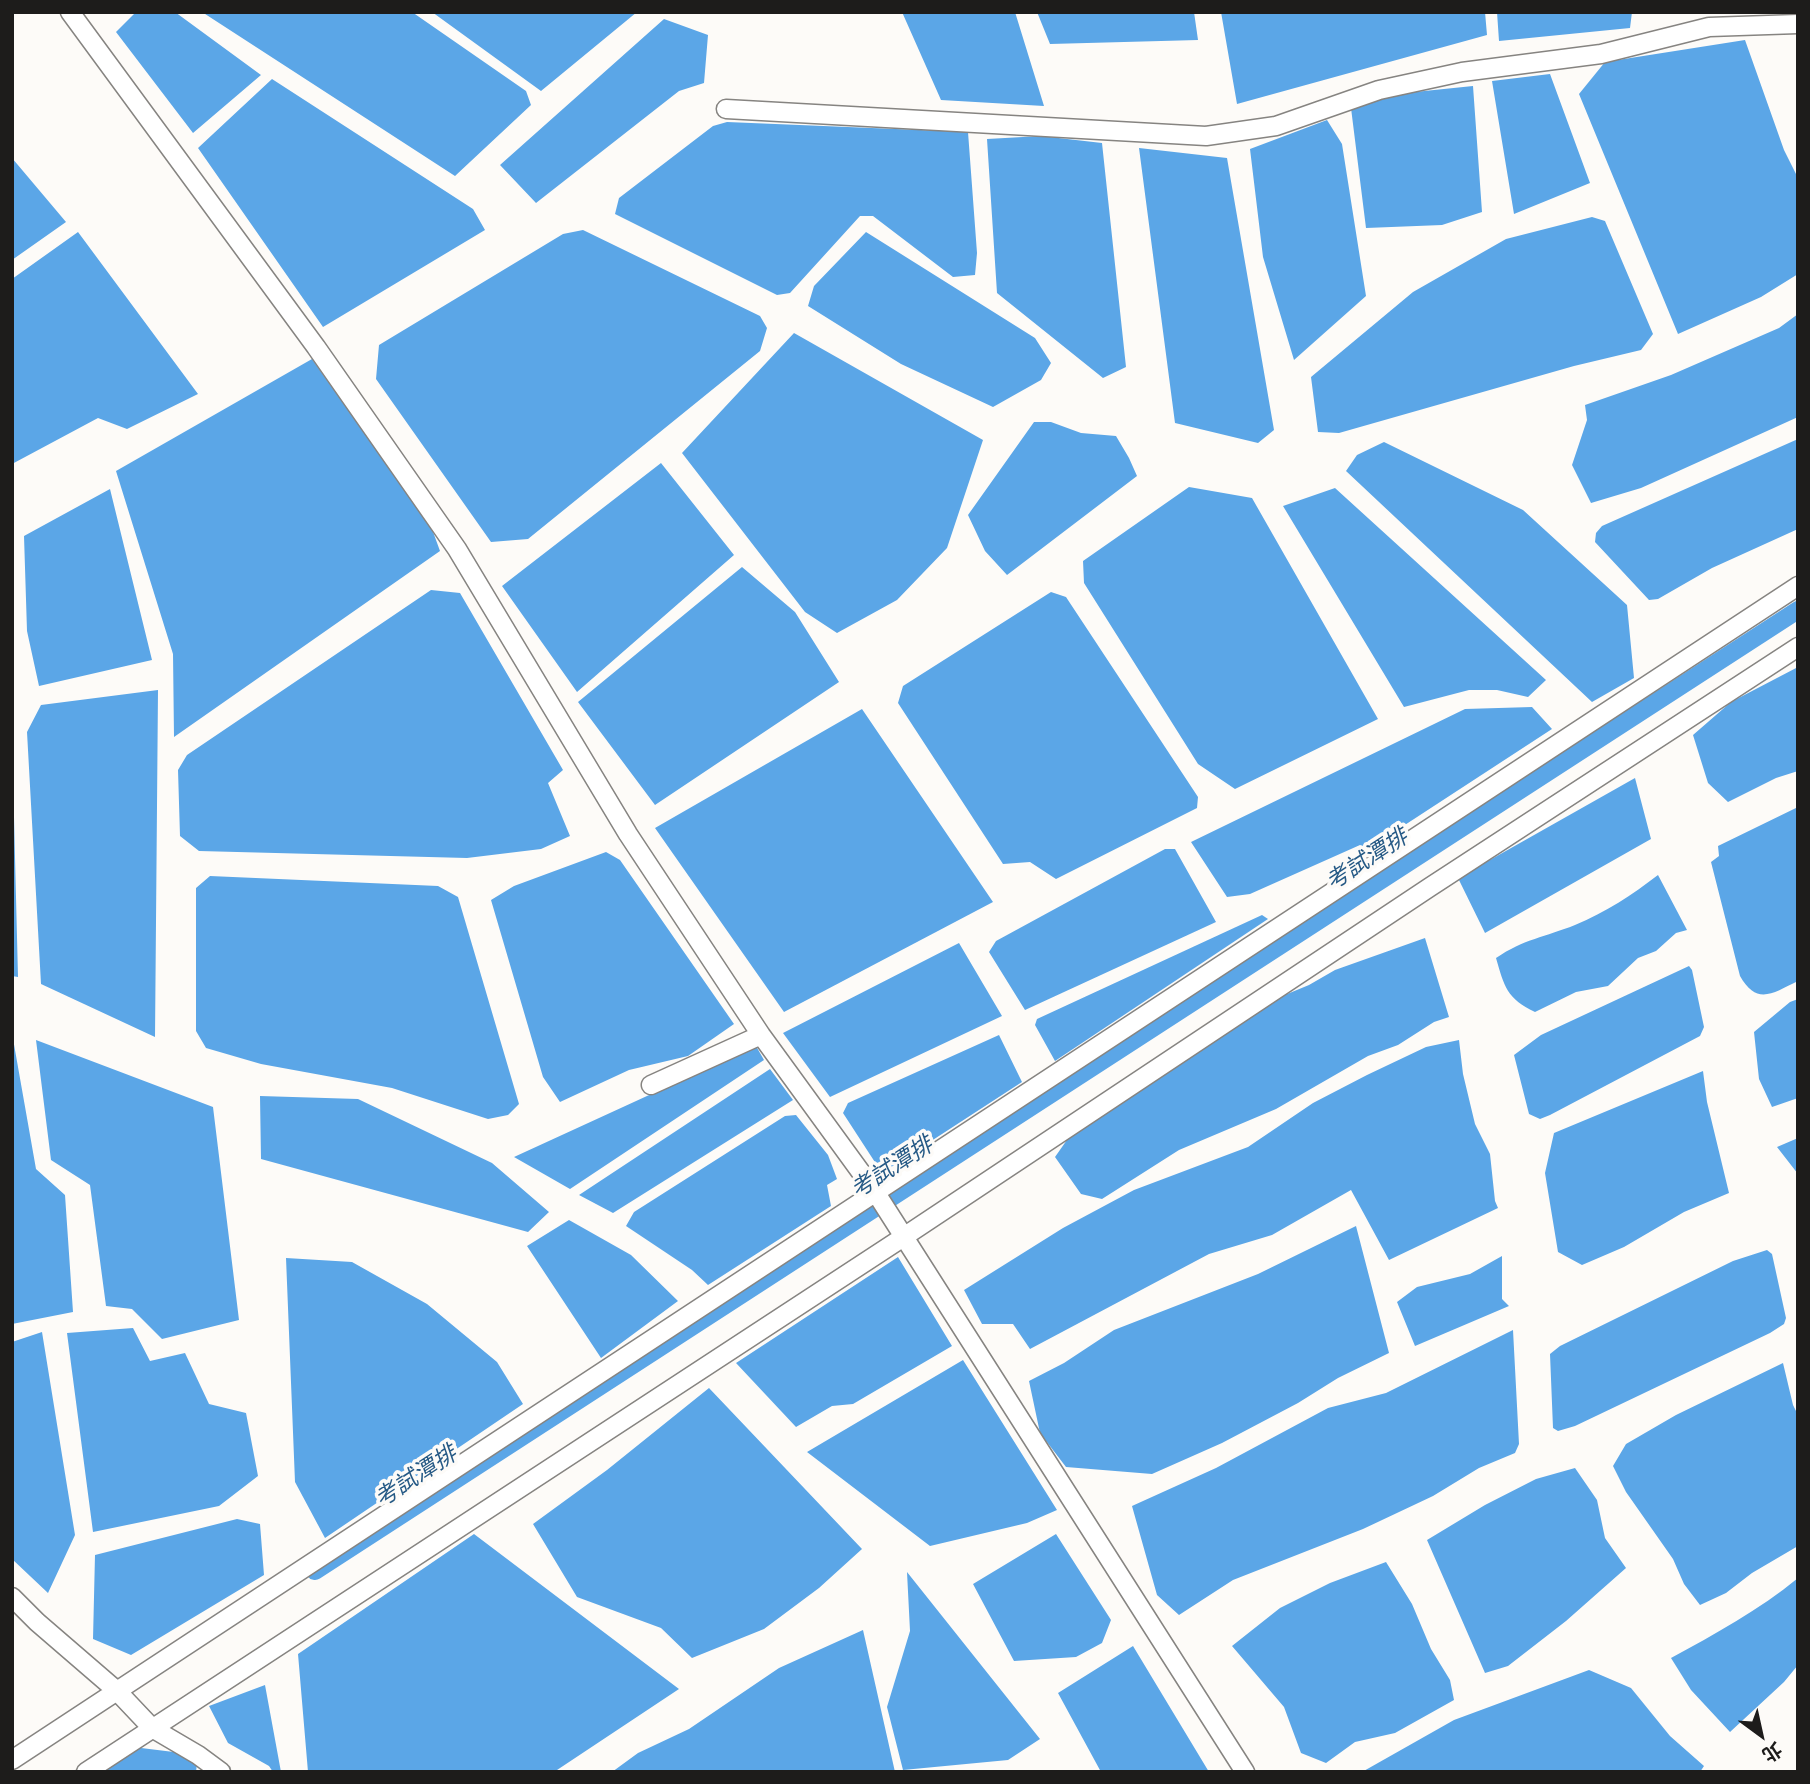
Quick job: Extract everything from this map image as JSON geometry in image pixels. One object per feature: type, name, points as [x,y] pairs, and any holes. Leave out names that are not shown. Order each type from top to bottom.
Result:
[{"type":"lane","points":[[70,12],[316,347],[457,549],[628,834],[761,1035],[877,1196],[1245,1772]]},
{"type":"lane","points":[[726,108],[1206,136],[1276,126],[1379,90],[1462,72],[1601,54],[1709,27],[1798,24]]},
{"type":"lane","points":[[12,1760],[119,1693],[877,1196],[1798,586]]},
{"type":"lane","points":[[86,1772],[149,1724],[1798,647]]},
{"type":"lane","points":[[651,1085],[761,1035]]},
{"type":"lane","points":[[12,1597],[119,1693],[149,1724],[221,1772]]},
{"type":"water","points":[[136,12],[175,12],[261,75],[193,133],[116,32]]},
{"type":"water","points":[[202,12],[412,12],[526,91],[531,105],[455,176]]},
{"type":"water","points":[[432,12],[637,12],[541,91]]},
{"type":"water","points":[[902,12],[1015,12],[1044,106],[941,100]]},
{"type":"water","points":[[1037,12],[1194,12],[1198,40],[1050,44]]},
{"type":"water","points":[[1221,12],[1485,12],[1487,35],[1237,104]]},
{"type":"water","points":[[1497,12],[1632,12],[1630,28],[1499,41]]},
{"type":"water","points":[[664,19],[708,35],[704,83],[679,91],[536,203],[500,165]]},
{"type":"water","points":[[1745,40],[1784,150],[1798,178],[1798,274],[1761,297],[1678,334],[1579,94],[1605,62]]},
{"type":"water","points":[[1550,74],[1590,183],[1514,214],[1492,81]]},
{"type":"water","points":[[272,79],[473,209],[485,230],[323,327],[198,148]]},
{"type":"water","points":[[1473,86],[1482,212],[1442,225],[1366,228],[1351,108],[1405,93]]},
{"type":"water","points":[[1327,120],[1342,144],[1366,296],[1294,360],[1263,257],[1250,149]]},
{"type":"water","points":[[727,122],[968,132],[977,253],[975,275],[953,277],[873,216],[860,216],[790,293],[777,295],[615,214],[619,198],[713,126]]},
{"type":"water","points":[[1041,136],[1102,143],[1126,367],[1103,378],[997,293],[987,139]]},
{"type":"water","points":[[1139,148],[1227,158],[1274,430],[1258,443],[1175,423]]},
{"type":"water","points":[[12,158],[66,222],[12,260]]},
{"type":"water","points":[[1592,217],[1605,221],[1653,334],[1641,350],[1574,366],[1339,433],[1318,432],[1311,377],[1413,292],[1506,239]]},
{"type":"water","points":[[583,230],[760,316],[767,328],[760,351],[528,539],[491,542],[376,379],[379,345],[563,234]]},
{"type":"water","points":[[78,232],[198,394],[127,429],[98,418],[12,464],[12,279]]},
{"type":"water","points":[[866,232],[1035,338],[1051,363],[1041,380],[993,407],[901,364],[808,306],[814,286]]},
{"type":"water","points":[[1798,314],[1798,417],[1641,488],[1591,503],[1572,465],[1587,420],[1585,405],[1671,375],[1779,328]]},
{"type":"water","points":[[794,333],[983,440],[947,548],[897,600],[837,633],[805,612],[682,453]]},
{"type":"water","points":[[312,359],[432,529],[440,551],[174,737],[173,654],[116,471]]},
{"type":"water","points":[[1034,422],[1051,422],[1081,433],[1116,436],[1137,476],[1007,575],[985,551],[968,515]]},
{"type":"water","points":[[1798,439],[1798,529],[1712,568],[1658,599],[1649,600],[1595,542],[1596,533],[1602,526]]},
{"type":"water","points":[[1384,442],[1523,510],[1627,605],[1634,678],[1592,702],[1346,471],[1357,455]]},
{"type":"water","points":[[661,463],[734,555],[577,692],[502,586]]},
{"type":"water","points":[[1189,487],[1252,498],[1378,719],[1235,789],[1198,764],[1084,583],[1083,561]]},
{"type":"water","points":[[1335,488],[1546,680],[1528,697],[1497,690],[1469,690],[1404,707],[1283,506]]},
{"type":"water","points":[[110,489],[152,660],[39,686],[27,631],[24,536]]},
{"type":"water","points":[[742,567],[795,612],[839,682],[655,805],[578,702]]},
{"type":"water","points":[[431,590],[460,593],[563,770],[548,783],[570,836],[541,849],[467,858],[199,851],[180,836],[178,770],[187,755]]},
{"type":"water","points":[[1051,592],[1066,597],[1198,797],[1197,808],[1056,879],[1030,862],[1003,864],[898,703],[903,686]]},
{"type":"water","points":[[1798,667],[1798,771],[1776,778],[1728,802],[1708,783],[1693,735],[1731,702]]},
{"type":"water","points":[[158,690],[155,1037],[41,984],[27,732],[41,705]]},
{"type":"water","points":[[1532,707],[1552,729],[1368,849],[1360,845],[1250,894],[1227,897],[1191,842],[1465,709]]},
{"type":"water","points":[[862,709],[993,902],[784,1012],[655,828]]},
{"type":"water","points":[[12,737],[18,977],[12,976]]},
{"type":"water","points":[[1635,778],[1651,839],[1485,933],[1458,878]]},
{"type":"water","points":[[1798,807],[1798,981],[1773,993],[1759,994],[1746,985],[1740,976],[1711,862],[1719,856],[1718,846]]},
{"type":"water","points":[[1165,849],[1175,849],[1216,922],[1025,1010],[989,952],[996,941]]},
{"type":"water","points":[[606,852],[620,860],[734,1024],[688,1056],[629,1070],[560,1102],[543,1077],[491,900],[514,886]]},
{"type":"water","points":[[1658,875],[1687,930],[1676,933],[1656,951],[1638,958],[1608,986],[1576,992],[1535,1012],[1512,997],[1504,984],[1496,958],[1525,942],[1597,915]]},
{"type":"water","points":[[210,876],[438,886],[458,897],[519,1104],[508,1115],[488,1119],[392,1088],[261,1064],[206,1048],[196,1031],[196,888]]},
{"type":"water","points":[[1262,915],[1268,919],[1055,1061],[1035,1025],[1037,1019]]},
{"type":"water","points":[[1425,938],[1449,1017],[1434,1022],[1398,1045],[1368,1056],[1276,1109],[1179,1150],[1102,1199],[1081,1194],[1055,1157],[1069,1137],[1275,999],[1309,985],[1335,970]]},
{"type":"water","points":[[959,943],[1002,1016],[830,1097],[783,1033]]},
{"type":"water","points":[[1689,966],[1704,1027],[1700,1036],[1550,1115],[1540,1119],[1529,1114],[1514,1055],[1541,1035]]},
{"type":"water","points":[[1798,999],[1798,1098],[1772,1107],[1759,1079],[1754,1032],[1790,1002]]},
{"type":"water","points":[[12,1033],[36,1169],[65,1195],[73,1312],[12,1324]]},
{"type":"water","points":[[999,1035],[1022,1082],[882,1173],[843,1113],[848,1103]]},
{"type":"water","points":[[36,1040],[213,1107],[239,1320],[162,1339],[132,1309],[106,1306],[90,1185],[51,1160]]},
{"type":"water","points":[[1459,1040],[1463,1074],[1475,1124],[1490,1154],[1498,1208],[1389,1260],[1351,1190],[1272,1235],[1209,1254],[1030,1349],[1013,1324],[982,1324],[964,1290],[1063,1228],[1134,1190],[1248,1147],[1313,1103],[1367,1075],[1426,1047]]},
{"type":"water","points":[[756,1046],[764,1060],[570,1189],[514,1157]]},
{"type":"water","points":[[770,1069],[793,1100],[613,1213],[579,1195]]},
{"type":"water","points":[[1703,1071],[1707,1102],[1729,1193],[1684,1212],[1624,1247],[1582,1265],[1558,1252],[1545,1173],[1554,1133]]},
{"type":"water","points":[[260,1096],[358,1099],[492,1163],[549,1212],[528,1232],[261,1159]]},
{"type":"water","points":[[796,1115],[828,1155],[837,1179],[827,1185],[831,1206],[708,1285],[692,1270],[626,1226],[634,1212],[785,1116]]},
{"type":"water","points":[[1798,1138],[1798,1174],[1777,1147]]},
{"type":"water","points":[[569,1220],[631,1255],[678,1301],[601,1358],[527,1246]]},
{"type":"water","points":[[1356,1226],[1389,1353],[1338,1378],[1298,1403],[1222,1443],[1152,1474],[1066,1467],[1040,1433],[1029,1381],[1064,1363],[1114,1330],[1258,1274]]},
{"type":"water","points":[[1767,1250],[1772,1254],[1786,1318],[1784,1324],[1575,1426],[1558,1431],[1553,1428],[1550,1354],[1560,1346],[1733,1261]]},
{"type":"water","points":[[1502,1256],[1502,1299],[1509,1306],[1415,1346],[1397,1302],[1417,1287],[1470,1274]]},
{"type":"water","points":[[898,1257],[952,1346],[853,1404],[832,1406],[796,1427],[736,1363]]},
{"type":"water","points":[[286,1258],[352,1262],[427,1304],[497,1362],[523,1404],[325,1538],[295,1482]]},
{"type":"water","points":[[133,1328],[150,1361],[185,1353],[209,1404],[246,1413],[258,1476],[219,1506],[93,1532],[67,1333]]},
{"type":"water","points":[[1513,1330],[1519,1444],[1515,1453],[1479,1468],[1433,1496],[1363,1529],[1233,1580],[1179,1615],[1157,1595],[1132,1506],[1216,1468],[1328,1408],[1386,1393]]},
{"type":"water","points":[[42,1332],[75,1535],[48,1593],[12,1559],[12,1342]]},
{"type":"water","points":[[963,1360],[1057,1510],[1027,1523],[930,1546],[807,1452]]},
{"type":"water","points":[[1783,1363],[1798,1415],[1798,1546],[1752,1573],[1726,1593],[1700,1605],[1684,1584],[1673,1559],[1626,1492],[1613,1466],[1626,1444],[1676,1415]]},
{"type":"water","points":[[709,1388],[862,1549],[819,1588],[764,1629],[692,1658],[661,1628],[577,1597],[533,1524],[607,1470]]},
{"type":"water","points":[[1575,1468],[1597,1500],[1605,1538],[1626,1568],[1566,1621],[1508,1666],[1485,1673],[1427,1540],[1485,1505],[1536,1479]]},
{"type":"water","points":[[237,1519],[260,1524],[264,1575],[131,1655],[93,1639],[95,1555]]},
{"type":"water","points":[[474,1534],[679,1689],[554,1772],[308,1772],[298,1654]]},
{"type":"water","points":[[1056,1534],[1111,1620],[1102,1643],[1076,1657],[1014,1661],[973,1584]]},
{"type":"water","points":[[1386,1562],[1412,1604],[1431,1649],[1450,1680],[1454,1700],[1395,1733],[1355,1742],[1326,1763],[1301,1753],[1284,1707],[1232,1646],[1280,1608],[1330,1583]]},
{"type":"water","points":[[907,1572],[1040,1739],[1008,1760],[903,1770],[887,1707],[910,1631]]},
{"type":"water","points":[[1798,1578],[1798,1665],[1784,1682],[1730,1732],[1691,1690],[1671,1658],[1752,1611]]},
{"type":"water","points":[[863,1630],[895,1772],[612,1772],[638,1753],[689,1729],[779,1668]]},
{"type":"water","points":[[1133,1646],[1209,1772],[1101,1772],[1058,1693]]},
{"type":"water","points":[[1589,1670],[1631,1688],[1670,1736],[1704,1766],[1700,1772],[1362,1772],[1454,1720]]},
{"type":"water","points":[[265,1685],[281,1772],[273,1772],[269,1766],[228,1743],[209,1706]]},
{"type":"water","points":[[125,1746],[198,1755],[196,1772],[106,1772]]},
{"type":"waterway","name":"考試潭排","points":[[315,1571],[1798,610]]}]
